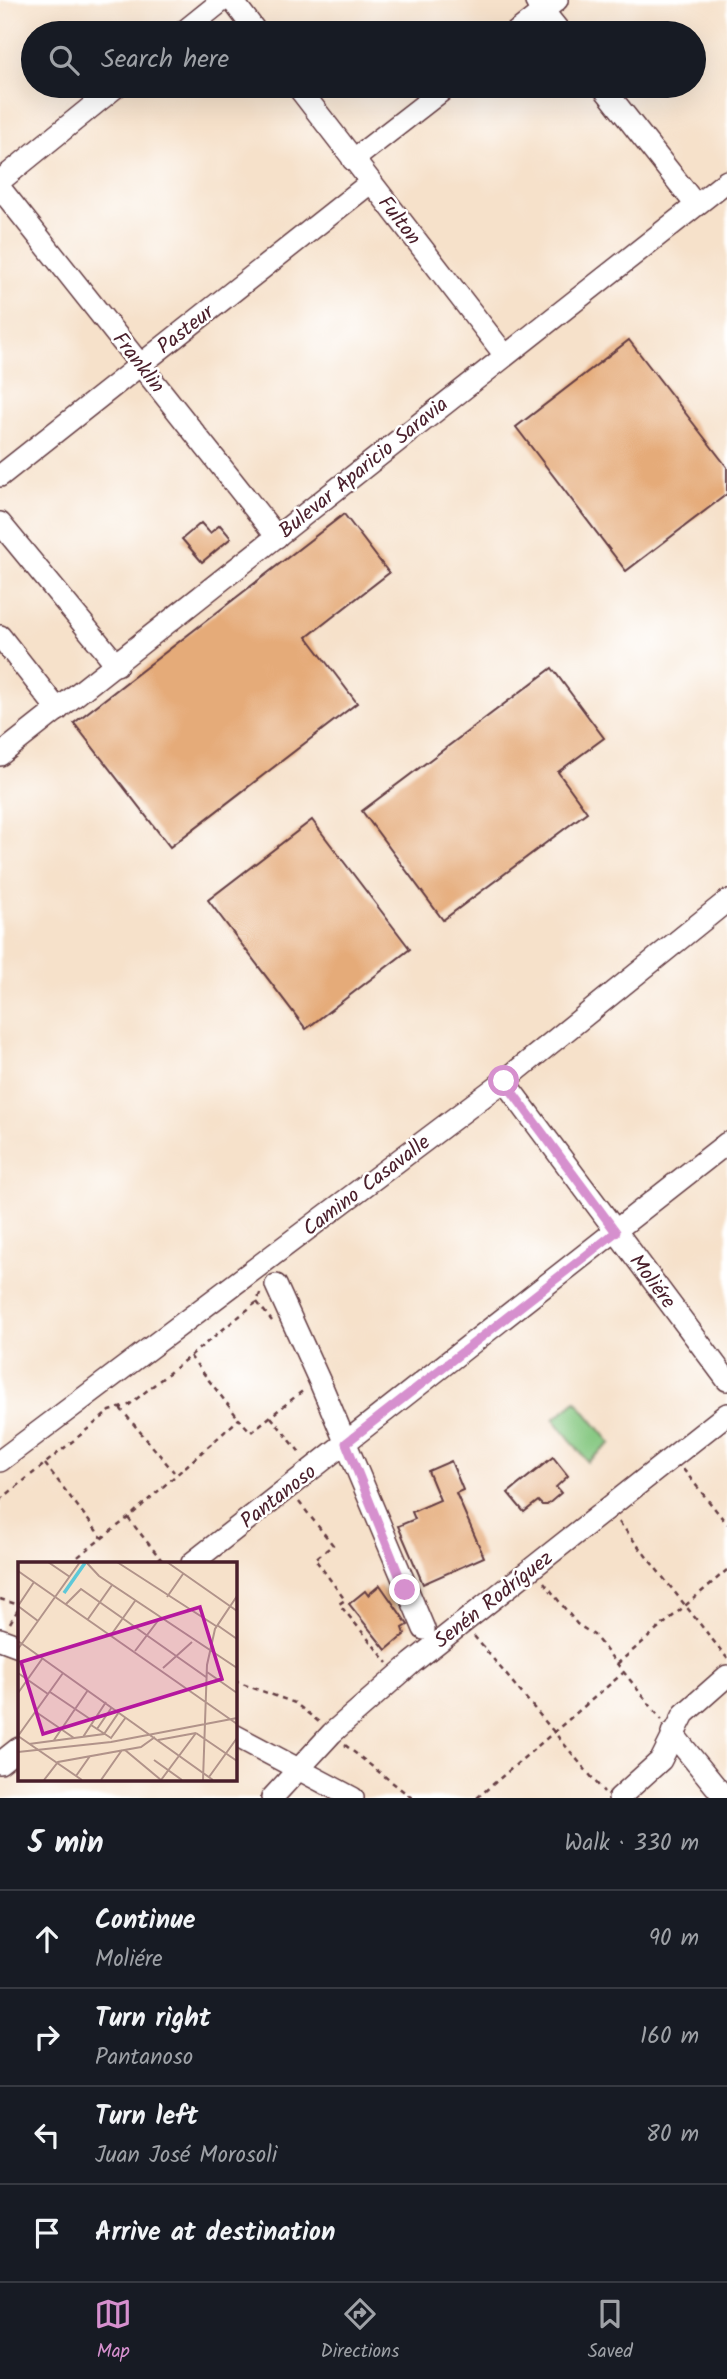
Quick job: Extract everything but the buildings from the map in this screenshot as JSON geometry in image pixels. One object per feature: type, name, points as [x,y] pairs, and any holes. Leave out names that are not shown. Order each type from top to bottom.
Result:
[{"type":"street","points":[[197,21],[223,0]]},
{"type":"street","points":[[232,0],[248,21]]},
{"type":"street","points":[[527,21],[545,4],[554,21]]},
{"type":"street","points":[[0,181],[102,98]]},
{"type":"street","name":"Fulton","points":[[306,98],[504,354]]},
{"type":"street","points":[[353,160],[432,98]]},
{"type":"street","points":[[611,98],[696,205]]},
{"type":"street","name":"Bulevar Aparicio Saravia","points":[[0,755],[117,665],[504,354],[727,181]]},
{"type":"street","name":"Pasteur","points":[[0,476],[370,183]]},
{"type":"street","name":"Franklin","points":[[0,188],[277,537]]},
{"type":"street","points":[[0,523],[117,665]]},
{"type":"street","points":[[0,636],[58,710]]},
{"type":"street","name":"Camino Casavalle","points":[[0,1461],[504,1081],[725,907]]},
{"type":"street","name":"Moliére","points":[[504,1081],[727,1380]]},
{"type":"street","name":"Pantanoso","points":[[193,1562],[727,1143]]},
{"type":"street","points":[[270,1284],[320,1382],[424,1629]]},
{"type":"street","name":"Senén Rodríguez","points":[[272,1798],[332,1733],[398,1676],[727,1414]]},
{"type":"street","points":[[0,1639],[18,1646]]},
{"type":"street","points":[[619,1798],[661,1760],[672,1733],[684,1714],[727,1676]]},
{"type":"street","points":[[672,1733],[725,1798]]},
{"type":"street","points":[[236,1736],[353,1798]]},
{"type":"street","points":[[0,1763],[18,1749]]},
{"type":"path","points":[[0,1500],[110,1411],[129,1405],[257,1302],[270,1284]]},
{"type":"path","points":[[190,1356],[251,1432],[304,1389],[320,1382]]},
{"type":"path","points":[[71,1562],[176,1477],[120,1408]]},
{"type":"path","points":[[270,1416],[313,1469]]},
{"type":"path","points":[[175,1473],[239,1419]]},
{"type":"path","points":[[673,1457],[727,1524]]},
{"type":"path","points":[[45,1464],[102,1538]]},
{"type":"path","points":[[288,1488],[333,1545],[315,1559],[345,1600],[340,1604],[398,1676]]},
{"type":"path","points":[[608,1508],[727,1658]]},
{"type":"path","points":[[128,1518],[163,1562]]},
{"type":"path","points":[[533,1568],[577,1624],[594,1635],[672,1733]]},
{"type":"path","points":[[617,1664],[727,1570]]},
{"type":"path","points":[[0,1599],[18,1605]]},
{"type":"path","points":[[463,1622],[609,1798]]},
{"type":"path","points":[[477,1798],[624,1672]]},
{"type":"green space","points":[[576,1401],[611,1443],[588,1462],[554,1419]]},
{"type":"route","points":[[405,1590],[346,1443],[616,1232],[504,1081]]}]
